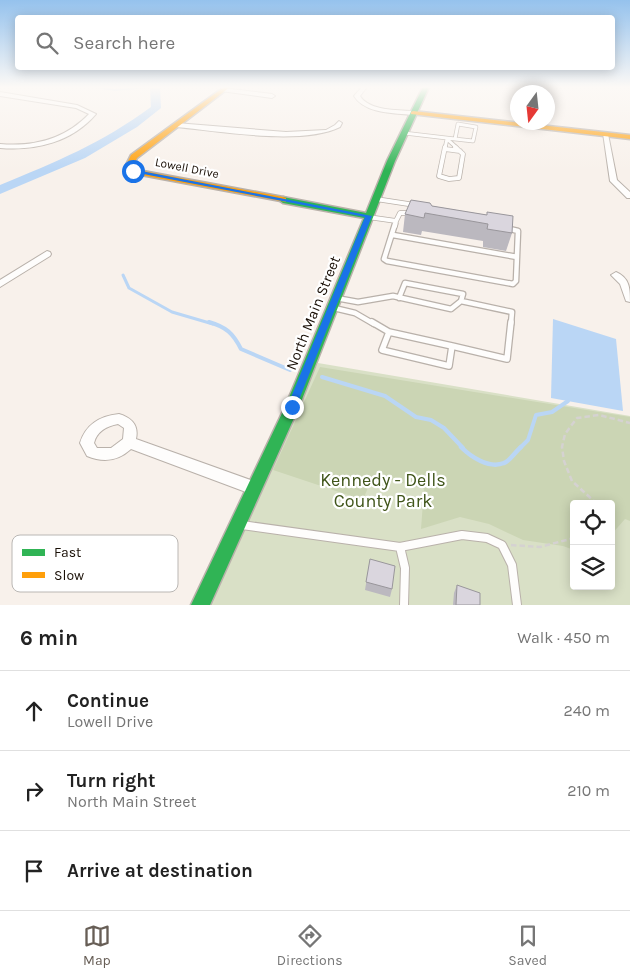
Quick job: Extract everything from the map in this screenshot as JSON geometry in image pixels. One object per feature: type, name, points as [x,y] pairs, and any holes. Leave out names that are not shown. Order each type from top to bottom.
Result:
[{"type":"street","points":[[0,146],[18,148],[52,142],[88,120],[92,115]]},
{"type":"street","name":"Lowell Drive","points":[[189,115],[134,157],[128,167],[141,173],[368,216]]},
{"type":"street","name":"North Main Street","points":[[200,605],[292,407],[368,216],[412,115]]},
{"type":"street","points":[[433,115],[630,137]]},
{"type":"street","points":[[176,125],[309,135],[330,131],[335,129],[339,123]]},
{"type":"street","points":[[605,134],[614,181],[630,196]]},
{"type":"street","points":[[0,284],[47,254]]},
{"type":"street","points":[[616,275],[624,283],[630,299]]},
{"type":"street","points":[[129,442],[254,488]]},
{"type":"lane","points":[[403,133],[447,139],[474,141],[476,127],[458,124],[455,139]]},
{"type":"lane","points":[[447,139],[463,154],[459,178],[449,179],[439,176],[447,139]]},
{"type":"lane","points":[[444,149],[460,151]]},
{"type":"lane","points":[[376,199],[419,206]]},
{"type":"lane","points":[[414,214],[400,213],[384,259],[508,284],[516,281],[518,231],[499,227]]},
{"type":"lane","points":[[368,216],[396,220]]},
{"type":"lane","points":[[393,235],[517,256]]},
{"type":"lane","points":[[333,303],[358,302],[393,296],[399,298],[451,310],[462,301],[463,294],[405,283],[399,298]]},
{"type":"lane","points":[[333,303],[388,332],[507,359],[512,312],[462,301]]},
{"type":"lane","points":[[388,332],[382,350],[449,366],[452,346]]},
{"type":"lane","points":[[238,524],[400,547],[462,535],[487,538],[502,544],[512,565],[517,605]]},
{"type":"lane","points":[[400,547],[405,568],[404,605]]},
{"type":"path","points":[[594,500],[591,495],[576,486],[565,468],[563,451],[565,434],[577,418],[599,416],[630,423]]},
{"type":"path","points":[[502,544],[540,547],[570,539]]},
{"type":"green space","name":"Kennedy - Dells County Park","points":[[318,363],[630,416],[630,605],[203,605]]},
{"type":"green space","points":[[320,367],[630,417],[630,521],[625,519],[615,530],[615,500],[570,500],[570,549],[523,540],[489,524],[460,517],[421,529],[424,489],[373,475],[363,500],[273,470]]},
{"type":"water","points":[[553,319],[616,339],[623,411],[551,398]]},
{"type":"building","points":[[411,200],[430,203],[432,206],[487,215],[487,212],[513,216],[512,233],[487,229],[488,224],[425,213],[424,218],[405,214]]},
{"type":"building","points":[[370,559],[395,566],[392,589],[366,582]]},
{"type":"building","points":[[457,585],[480,593],[480,605],[456,605]]},
{"type":"waterway","points":[[0,190],[81,156],[146,115]]},
{"type":"waterway","points":[[123,275],[129,288],[172,312],[213,324]]},
{"type":"waterway","points":[[209,322],[228,331],[241,349],[290,370]]},
{"type":"waterway","points":[[322,377],[385,396],[416,417],[431,420],[444,428],[463,448]]},
{"type":"waterway","points":[[461,447],[470,455],[486,463],[504,463],[528,440],[536,415],[552,412],[568,401]]},
{"type":"traffic: fast","points":[[200,605],[292,407],[391,161],[413,115]]},
{"type":"traffic: fast","points":[[283,200],[368,216]]},
{"type":"traffic: slow","points":[[189,115],[134,157],[129,167],[141,173],[283,200]]},
{"type":"traffic: slow","points":[[433,115],[630,137]]},
{"type":"route","points":[[133,171],[368,216],[292,407]]}]
